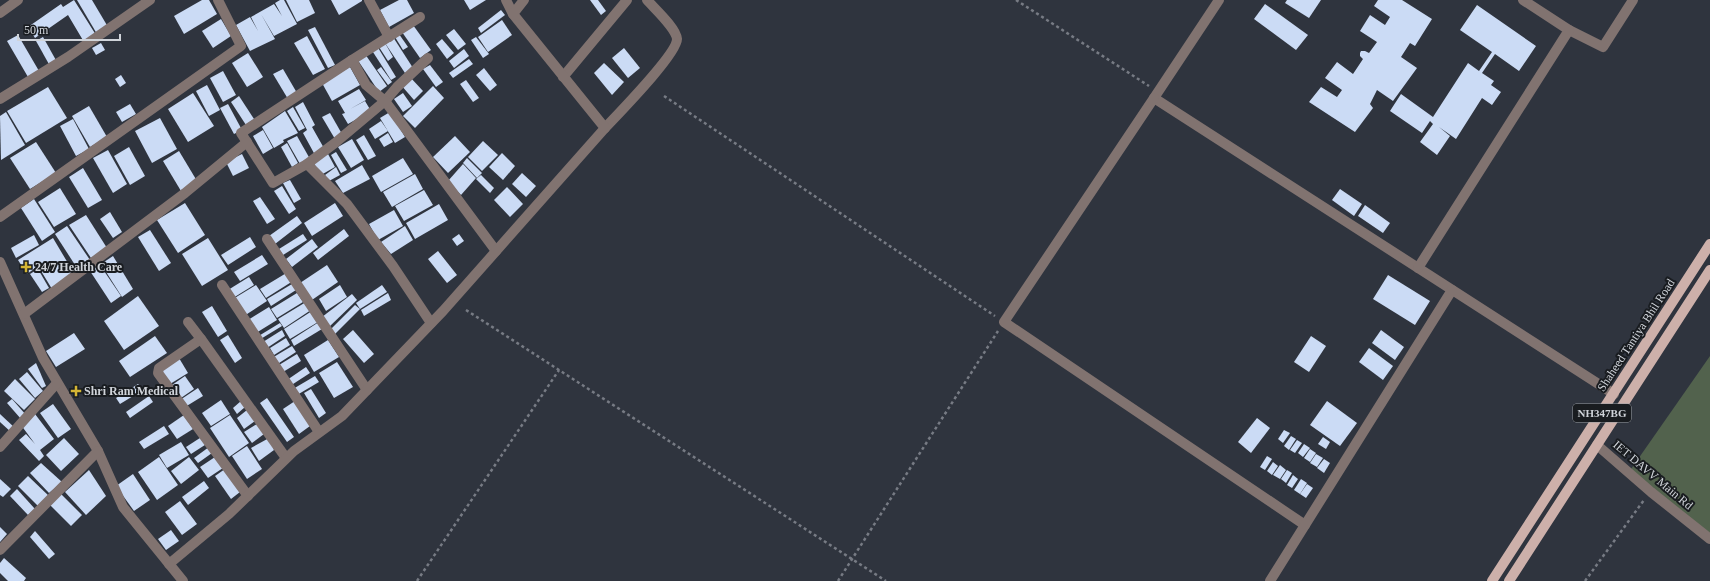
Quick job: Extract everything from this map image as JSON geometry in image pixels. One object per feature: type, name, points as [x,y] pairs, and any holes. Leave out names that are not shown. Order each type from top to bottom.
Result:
[{"type":"main road","name":"Shaheed Tantiya Bhil Road","points":[[1492,581],[1599,418],[1710,244]]},
{"type":"main road","name":"NH347BG","points":[[1509,581],[1710,270]]},
{"type":"main road","points":[[1599,418],[1609,427]]},
{"type":"street","points":[[0,13],[18,0]]},
{"type":"street","points":[[0,99],[68,57],[150,0]]},
{"type":"street","points":[[0,217],[241,46],[218,0]]},
{"type":"street","points":[[369,0],[389,37]]},
{"type":"street","points":[[506,0],[513,14],[605,128]]},
{"type":"street","points":[[513,14],[524,0]]},
{"type":"street","points":[[563,77],[627,0]]},
{"type":"street","points":[[169,564],[229,514],[294,451],[342,416],[431,323],[654,74],[676,47],[677,38],[671,27],[648,0]]},
{"type":"street","points":[[1219,0],[1004,322],[1305,525]]},
{"type":"street","points":[[1522,0],[1569,30],[1603,47],[1633,0]]},
{"type":"street","points":[[420,17],[241,133],[273,183],[307,164],[335,143],[385,101],[397,87],[428,58]]},
{"type":"street","points":[[1418,268],[1569,30]]},
{"type":"street","points":[[352,60],[366,85],[385,101],[496,251]]},
{"type":"street","points":[[1156,95],[1418,268],[1614,394]]},
{"type":"street","points":[[24,314],[179,198],[247,142]]},
{"type":"street","points":[[307,164],[347,204],[393,266],[431,323]]},
{"type":"street","points":[[267,239],[367,390]]},
{"type":"street","points":[[0,262],[43,358],[98,451],[123,507],[183,581]]},
{"type":"street","points":[[222,285],[319,432]]},
{"type":"street","points":[[1270,581],[1452,290]]},
{"type":"street","points":[[188,322],[286,458]]},
{"type":"street","points":[[201,339],[159,368],[158,373],[248,496]]},
{"type":"street","points":[[0,447],[57,383]]},
{"type":"street","name":"IET DAVV Main Rd","points":[[1598,445],[1651,492],[1710,539]]},
{"type":"street","points":[[0,550],[98,451]]},
{"type":"path","points":[[1016,0],[1156,95]]},
{"type":"path","points":[[664,96],[1004,322],[838,581]]},
{"type":"path","points":[[466,310],[886,581]]},
{"type":"path","points":[[417,581],[559,370]]},
{"type":"path","points":[[1585,581],[1651,492]]},
{"type":"green space","points":[[1710,356],[1710,539],[1629,472]]},
{"type":"building","points":[[74,0],[96,35],[84,42],[68,15],[35,38],[28,27],[61,4],[63,7]]},
{"type":"building","points":[[77,0],[92,0],[108,27],[97,34]]},
{"type":"building","points":[[202,0],[209,0],[217,14],[184,34],[174,16]]},
{"type":"building","points":[[280,0],[284,0],[297,24],[274,36],[261,14],[275,39],[250,51],[236,25],[250,17],[258,31],[251,17],[274,4],[282,16],[275,3]]},
{"type":"building","points":[[286,0],[309,0],[315,13],[297,22]]},
{"type":"building","points":[[331,0],[362,0],[362,1],[339,15]]},
{"type":"building","points":[[399,0],[407,0],[414,13],[389,27],[380,10]]},
{"type":"building","points":[[464,0],[486,0],[470,10]]},
{"type":"building","points":[[590,0],[598,0],[606,11],[601,15]]},
{"type":"building","points":[[1287,0],[1321,0],[1309,18],[1285,3]]},
{"type":"building","points":[[1378,0],[1402,0],[1432,19],[1415,46],[1410,43],[1401,57],[1417,68],[1393,101],[1377,90],[1370,104],[1373,108],[1355,132],[1309,102],[1321,87],[1337,97],[1342,90],[1325,78],[1337,62],[1353,74],[1363,59],[1360,56],[1361,51],[1369,53],[1377,42],[1360,31],[1370,15],[1385,25],[1390,17],[1374,6]]},
{"type":"building","points":[[1265,4],[1308,35],[1296,50],[1254,19]]},
{"type":"building","points":[[1477,5],[1536,46],[1519,71],[1495,54],[1482,73],[1494,81],[1491,85],[1501,92],[1492,105],[1482,98],[1456,139],[1439,127],[1450,136],[1437,155],[1420,142],[1433,124],[1430,121],[1422,133],[1390,111],[1401,94],[1433,117],[1468,63],[1479,71],[1492,52],[1460,30]]},
{"type":"building","points":[[501,10],[505,15],[481,33],[478,28]]},
{"type":"building","points":[[221,19],[231,36],[213,48],[202,31]]},
{"type":"building","points":[[502,20],[512,35],[488,52],[478,37]]},
{"type":"building","points":[[413,25],[431,50],[420,58],[402,32]]},
{"type":"building","points":[[315,27],[335,65],[328,68],[308,30]]},
{"type":"building","points":[[454,29],[466,44],[458,50],[446,35]]},
{"type":"building","points":[[399,34],[408,47],[403,50],[395,37]]},
{"type":"building","points":[[18,35],[39,71],[28,77],[7,41]]},
{"type":"building","points":[[307,36],[325,69],[313,75],[294,43]]},
{"type":"building","points":[[43,37],[57,62],[50,66],[36,41]]},
{"type":"building","points":[[393,37],[413,68],[405,73],[385,43]]},
{"type":"building","points":[[476,37],[489,54],[483,58],[471,40]]},
{"type":"building","points":[[442,39],[454,53],[447,59],[436,44]]},
{"type":"building","points":[[101,43],[105,50],[96,55],[92,48]]},
{"type":"building","points":[[385,43],[393,57],[388,61],[379,47]]},
{"type":"building","points":[[377,46],[396,77],[391,80],[371,49]]},
{"type":"building","points":[[624,48],[640,68],[628,78],[612,58]]},
{"type":"building","points":[[464,49],[469,56],[454,68],[449,61]]},
{"type":"building","points":[[248,53],[263,77],[247,87],[232,63]]},
{"type":"building","points":[[365,54],[387,86],[379,92],[357,59]]},
{"type":"building","points":[[469,59],[473,64],[453,78],[449,73]]},
{"type":"building","points":[[604,63],[624,82],[612,95],[594,73]]},
{"type":"building","points":[[430,65],[443,82],[436,87],[423,69]]},
{"type":"building","points":[[350,67],[360,85],[332,101],[322,83]]},
{"type":"building","points":[[381,67],[392,82],[388,85],[377,70]]},
{"type":"building","points":[[484,68],[497,85],[490,91],[476,75]]},
{"type":"building","points":[[283,69],[297,93],[288,99],[273,74]]},
{"type":"building","points":[[223,71],[236,95],[223,102],[210,78]]},
{"type":"building","points":[[121,75],[126,83],[120,87],[115,79]]},
{"type":"building","points":[[410,77],[423,91],[414,100],[401,85]]},
{"type":"building","points":[[466,80],[479,98],[473,102],[460,84]]},
{"type":"building","points":[[207,85],[220,110],[209,116],[196,91]]},
{"type":"building","points":[[433,86],[444,98],[415,128],[403,116]]},
{"type":"building","points":[[48,87],[67,118],[26,143],[7,111]]},
{"type":"building","points":[[359,89],[366,100],[350,109],[365,101],[371,111],[348,124],[342,114],[345,113],[338,101]]},
{"type":"building","points":[[193,93],[214,126],[188,142],[168,109]]},
{"type":"building","points":[[403,93],[412,106],[403,112],[394,99]]},
{"type":"building","points":[[239,96],[254,119],[246,125],[231,102]]},
{"type":"building","points":[[303,102],[315,125],[312,127],[325,150],[315,155],[303,133],[307,130],[295,107]]},
{"type":"building","points":[[130,104],[136,114],[122,122],[116,112]]},
{"type":"building","points":[[228,104],[242,130],[234,134],[220,108]]},
{"type":"building","points":[[89,106],[107,137],[90,147],[72,116]]},
{"type":"building","points":[[293,107],[305,128],[299,131],[287,111]]},
{"type":"building","points":[[285,111],[298,133],[283,140],[284,142],[274,148],[262,127]]},
{"type":"building","points":[[6,112],[25,145],[1,160],[0,116]]},
{"type":"building","points":[[390,112],[405,137],[395,143],[380,118]]},
{"type":"building","points":[[330,113],[342,134],[335,139],[322,117]]},
{"type":"building","points":[[160,118],[177,149],[152,163],[135,131]]},
{"type":"building","points":[[73,119],[89,149],[76,156],[60,126]]},
{"type":"building","points":[[381,121],[388,131],[375,139],[369,129]]},
{"type":"building","points":[[263,130],[273,148],[263,154],[253,136]]},
{"type":"building","points":[[388,133],[393,142],[384,147],[379,139]]},
{"type":"building","points":[[364,135],[376,156],[368,160],[356,140]]},
{"type":"building","points":[[297,136],[310,159],[300,164],[287,141]]},
{"type":"building","points":[[455,136],[470,152],[448,173],[433,157]]},
{"type":"building","points":[[352,139],[364,160],[351,168],[338,147]]},
{"type":"building","points":[[483,141],[498,155],[482,171],[468,157]]},
{"type":"building","points":[[36,142],[56,173],[30,189],[10,158]]},
{"type":"building","points":[[287,143],[298,163],[292,167],[281,147]]},
{"type":"building","points":[[129,147],[145,176],[130,185],[114,156]]},
{"type":"building","points":[[108,150],[127,184],[113,193],[93,158]]},
{"type":"building","points":[[179,151],[197,181],[181,191],[163,161]]},
{"type":"building","points":[[336,152],[347,170],[341,173],[331,155]]},
{"type":"building","points":[[502,153],[515,166],[503,180],[489,167]]},
{"type":"building","points":[[242,154],[249,168],[233,176],[226,162]]},
{"type":"building","points":[[328,154],[335,167],[321,175],[313,162]]},
{"type":"building","points":[[403,158],[413,174],[381,192],[372,176]]},
{"type":"building","points":[[467,158],[482,173],[477,178],[463,163]]},
{"type":"building","points":[[463,164],[476,178],[461,195],[448,181]]},
{"type":"building","points":[[362,165],[370,179],[343,193],[335,181]]},
{"type":"building","points":[[336,167],[340,175],[329,181],[325,175]]},
{"type":"building","points":[[83,168],[102,200],[88,208],[69,177]]},
{"type":"building","points":[[522,173],[536,186],[526,197],[512,184]]},
{"type":"building","points":[[415,174],[423,189],[392,207],[383,192]]},
{"type":"building","points":[[481,175],[494,188],[490,193],[476,179]]},
{"type":"building","points":[[290,180],[301,199],[294,203],[283,183]]},
{"type":"building","points":[[282,186],[296,209],[289,214],[274,191]]},
{"type":"building","points":[[507,187],[523,204],[510,217],[494,200]]},
{"type":"building","points":[[60,188],[76,214],[54,227],[38,202]]},
{"type":"building","points":[[1340,189],[1362,204],[1354,216],[1332,200]]},
{"type":"building","points":[[424,190],[433,205],[404,221],[395,206]]},
{"type":"building","points":[[260,197],[275,219],[267,224],[253,201]]},
{"type":"building","points":[[34,199],[55,232],[42,241],[21,208]]},
{"type":"building","points":[[185,203],[205,235],[178,253],[157,220]]},
{"type":"building","points":[[335,203],[343,216],[312,236],[304,223]]},
{"type":"building","points":[[439,204],[448,220],[415,239],[406,223]]},
{"type":"building","points":[[1365,205],[1390,223],[1383,233],[1358,216]]},
{"type":"building","points":[[394,210],[403,226],[378,240],[369,224]]},
{"type":"building","points":[[110,212],[122,232],[113,238],[100,219]]},
{"type":"building","points":[[86,215],[107,248],[91,258],[69,225]]},
{"type":"building","points":[[297,216],[302,223],[275,244],[269,236]]},
{"type":"building","points":[[67,226],[90,260],[77,268],[55,234]]},
{"type":"building","points":[[405,226],[413,240],[391,254],[381,242]]},
{"type":"building","points":[[344,229],[349,236],[318,260],[313,253]]},
{"type":"building","points":[[150,230],[171,263],[159,271],[138,237]]},
{"type":"building","points":[[303,234],[307,240],[283,255],[279,249]]},
{"type":"building","points":[[459,234],[464,241],[457,246],[452,239]]},
{"type":"building","points":[[34,235],[39,245],[16,258],[11,248]]},
{"type":"building","points":[[250,237],[256,247],[228,265],[221,255]]},
{"type":"building","points":[[53,238],[75,275],[52,289],[38,266],[27,274],[18,260]]},
{"type":"building","points":[[208,238],[228,270],[202,286],[182,254]]},
{"type":"building","points":[[312,239],[318,247],[292,267],[286,259]]},
{"type":"building","points":[[438,251],[457,275],[447,283],[428,259]]},
{"type":"building","points":[[262,255],[268,264],[240,281],[234,272]]},
{"type":"building","points":[[113,256],[133,289],[122,297],[101,264]]},
{"type":"building","points":[[100,265],[121,296],[111,303],[90,271]]},
{"type":"building","points":[[327,265],[338,282],[309,302],[297,285]]},
{"type":"building","points":[[38,269],[49,288],[42,292],[30,274]]},
{"type":"building","points":[[288,272],[293,281],[266,298],[260,289]]},
{"type":"building","points":[[1388,275],[1430,301],[1415,325],[1373,299]]},
{"type":"building","points":[[249,277],[254,285],[233,298],[228,290]]},
{"type":"building","points":[[292,284],[296,290],[271,306],[267,299]]},
{"type":"building","points":[[256,285],[267,301],[244,316],[233,299]]},
{"type":"building","points":[[340,285],[347,297],[326,311],[319,299]]},
{"type":"building","points":[[382,285],[387,292],[360,309],[356,303]]},
{"type":"building","points":[[297,293],[303,302],[277,318],[271,309]]},
{"type":"building","points":[[388,293],[391,300],[364,316],[361,310]]},
{"type":"building","points":[[352,294],[357,300],[329,327],[322,317]]},
{"type":"building","points":[[138,296],[159,326],[124,350],[104,321]]},
{"type":"building","points":[[306,302],[311,310],[284,328],[278,319]]},
{"type":"building","points":[[355,305],[360,309],[334,335],[330,330]]},
{"type":"building","points":[[212,306],[227,331],[218,337],[202,312]]},
{"type":"building","points":[[269,307],[277,320],[256,333],[248,320]]},
{"type":"building","points":[[312,311],[318,322],[290,339],[284,329]]},
{"type":"building","points":[[319,322],[322,329],[294,346],[291,340]]},
{"type":"building","points":[[280,323],[282,326],[259,340],[257,337]]},
{"type":"building","points":[[282,330],[285,336],[267,348],[263,342]]},
{"type":"building","points":[[353,330],[374,354],[364,363],[343,339]]},
{"type":"building","points":[[1381,330],[1404,347],[1395,360],[1372,343]]},
{"type":"building","points":[[74,333],[85,349],[56,367],[46,351]]},
{"type":"building","points":[[228,335],[242,358],[235,363],[220,340]]},
{"type":"building","points":[[155,336],[167,353],[130,377],[119,361]]},
{"type":"building","points":[[1311,336],[1326,346],[1309,372],[1294,362]]},
{"type":"building","points":[[286,338],[290,345],[274,355],[270,348]]},
{"type":"building","points":[[328,340],[339,357],[314,372],[304,355]]},
{"type":"building","points":[[292,346],[296,352],[276,365],[272,358]]},
{"type":"building","points":[[1369,348],[1393,366],[1383,380],[1359,362]]},
{"type":"building","points":[[297,354],[301,361],[283,372],[279,365]]},
{"type":"building","points":[[179,358],[188,373],[170,384],[161,370]]},
{"type":"building","points":[[337,362],[353,387],[334,398],[319,373]]},
{"type":"building","points":[[36,363],[46,386],[42,388],[28,369]]},
{"type":"building","points":[[306,367],[310,373],[290,386],[287,380]]},
{"type":"building","points":[[27,372],[43,391],[35,398],[19,379]]},
{"type":"building","points":[[185,376],[194,389],[181,398],[172,385]]},
{"type":"building","points":[[315,376],[319,382],[297,395],[293,389]]},
{"type":"building","points":[[15,379],[35,399],[24,410],[4,391]]},
{"type":"building","points":[[138,384],[143,390],[120,404],[116,398]]},
{"type":"building","points":[[198,388],[203,396],[185,407],[180,400]]},
{"type":"building","points":[[311,389],[326,413],[319,418],[304,393]]},
{"type":"building","points":[[149,396],[153,402],[130,418],[126,412]]},
{"type":"building","points":[[267,398],[294,437],[287,442],[260,403]]},
{"type":"building","points":[[12,399],[26,415],[21,419],[7,403]]},
{"type":"building","points":[[221,400],[230,414],[211,426],[202,413]]},
{"type":"building","points":[[241,401],[245,407],[237,414],[233,408]]},
{"type":"building","points":[[295,401],[310,426],[299,434],[283,409]]},
{"type":"building","points":[[1327,401],[1357,423],[1340,446],[1310,425]]},
{"type":"building","points":[[53,404],[71,429],[58,438],[40,413]]},
{"type":"building","points":[[247,410],[255,421],[244,429],[237,418]]},
{"type":"building","points":[[0,414],[16,429],[12,433],[0,422]]},
{"type":"building","points":[[35,414],[54,439],[40,450],[44,456],[39,461],[19,440],[26,434],[35,444],[21,425]]},
{"type":"building","points":[[184,415],[193,429],[177,439],[168,426]]},
{"type":"building","points":[[230,415],[249,443],[229,457],[210,428]]},
{"type":"building","points":[[1257,418],[1270,428],[1251,453],[1238,442]]},
{"type":"building","points":[[257,424],[264,434],[252,443],[244,432]]},
{"type":"building","points":[[164,426],[169,434],[144,449],[139,442]]},
{"type":"building","points":[[1284,430],[1290,433],[1283,443],[1278,439]]},
{"type":"building","points":[[203,436],[208,443],[191,454],[186,447]]},
{"type":"building","points":[[1291,436],[1296,439],[1289,450],[1284,446]]},
{"type":"building","points":[[1323,437],[1330,442],[1326,449],[1318,444]]},
{"type":"building","points":[[64,438],[79,454],[61,471],[46,455]]},
{"type":"building","points":[[269,438],[274,450],[259,461],[251,448]]},
{"type":"building","points":[[1297,440],[1302,443],[1295,453],[1290,450]]},
{"type":"building","points":[[181,442],[189,455],[167,468],[159,455]]},
{"type":"building","points":[[1304,444],[1310,448],[1303,457],[1298,453]]},
{"type":"building","points":[[247,446],[262,469],[247,479],[232,456]]},
{"type":"building","points":[[209,447],[212,453],[198,463],[194,458]]},
{"type":"building","points":[[1310,449],[1316,453],[1310,462],[1304,458]]},
{"type":"building","points":[[1316,454],[1323,458],[1317,467],[1310,463]]},
{"type":"building","points":[[1267,456],[1272,459],[1265,470],[1260,467]]},
{"type":"building","points":[[159,457],[178,485],[157,500],[138,472]]},
{"type":"building","points":[[189,457],[199,470],[181,484],[171,471]]},
{"type":"building","points":[[215,457],[223,468],[208,478],[200,467]]},
{"type":"building","points":[[1324,459],[1330,463],[1324,473],[1317,468]]},
{"type":"building","points":[[1273,462],[1278,466],[1272,475],[1267,471]]},
{"type":"building","points":[[41,463],[62,482],[49,493],[30,473]]},
{"type":"building","points":[[1280,465],[1286,470],[1280,479],[1273,475]]},
{"type":"building","points":[[225,469],[240,492],[231,499],[215,476]]},
{"type":"building","points":[[89,470],[106,496],[86,515],[65,492]]},
{"type":"building","points":[[1287,470],[1292,473],[1286,483],[1281,479]]},
{"type":"building","points":[[133,474],[150,500],[134,511],[116,486]]},
{"type":"building","points":[[1293,475],[1298,479],[1292,488],[1287,485]]},
{"type":"building","points":[[28,476],[50,497],[39,507],[18,486]]},
{"type":"building","points":[[0,479],[11,489],[3,497],[0,495]]},
{"type":"building","points":[[1301,479],[1307,483],[1300,494],[1294,490]]},
{"type":"building","points":[[204,481],[209,488],[188,505],[182,497]]},
{"type":"building","points":[[1307,484],[1313,488],[1306,498],[1300,494]]},
{"type":"building","points":[[17,489],[35,509],[28,515],[10,496]]},
{"type":"building","points":[[61,494],[82,515],[71,526],[50,505]]},
{"type":"building","points":[[180,501],[197,524],[182,535],[165,512]]},
{"type":"building","points":[[0,527],[7,534],[0,542]]},
{"type":"building","points":[[171,530],[179,541],[166,550],[158,539]]},
{"type":"building","points":[[35,531],[55,554],[49,559],[30,537]]},
{"type":"building","points":[[4,558],[26,578],[24,581],[8,581],[0,573],[0,563]]},
{"type":"place","name":"24/7 Health Care","points":[[26,267]]},
{"type":"place","name":"Shri Ram Medical","points":[[76,391]]}]
